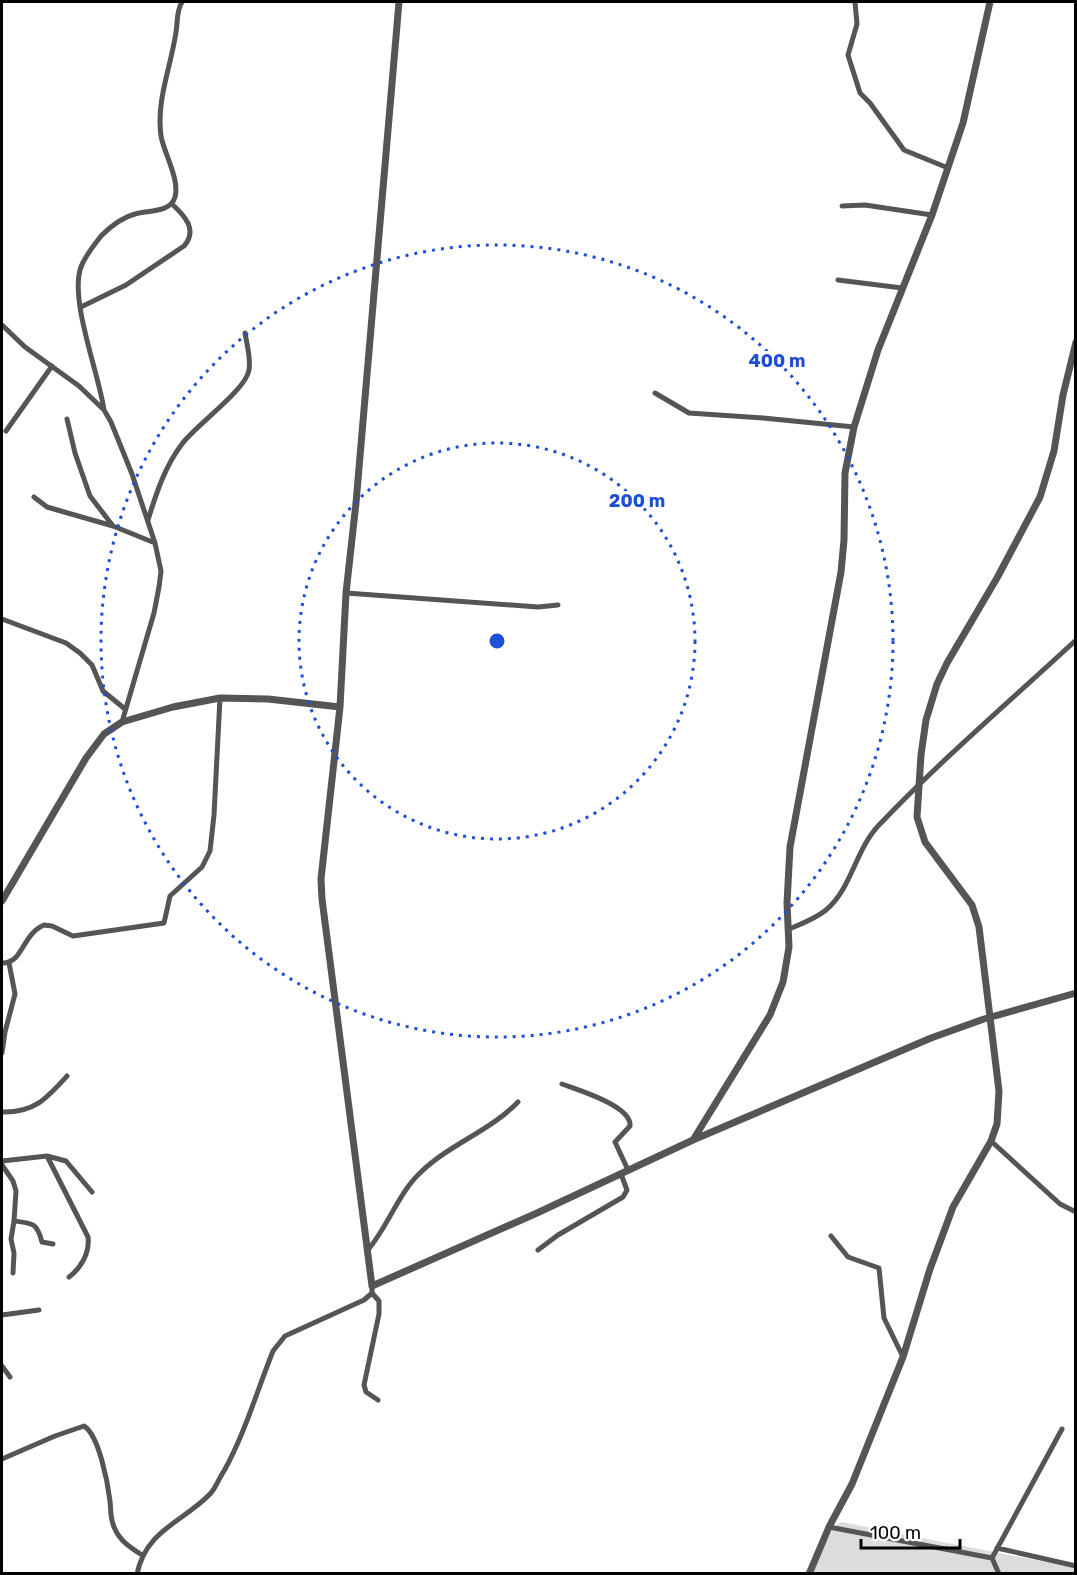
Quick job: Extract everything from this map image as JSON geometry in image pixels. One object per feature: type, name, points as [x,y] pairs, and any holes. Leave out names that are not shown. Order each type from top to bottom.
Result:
[{"type":"street","points":[[104,410],[81,307],[80,273],[96,242],[114,225],[128,216],[172,204],[175,199],[176,187],[162,139],[160,110],[176,34],[178,10],[182,2]]},
{"type":"street","points":[[378,1400],[366,1392],[364,1385],[379,1314],[379,1301],[372,1290],[321,879],[340,707],[346,593],[356,503],[399,2]]},
{"type":"street","points":[[855,2],[857,24],[848,55],[860,93],[870,103],[904,150],[948,168]]},
{"type":"street","points":[[693,1140],[770,1014],[788,964],[790,848],[841,572],[844,540],[843,492],[848,453],[878,350],[932,215],[963,123],[990,2]]},
{"type":"street","points":[[81,307],[126,285],[184,246],[190,237],[190,228],[172,204]]},
{"type":"street","points":[[842,206],[865,205],[932,215]]},
{"type":"street","points":[[838,280],[902,288]]},
{"type":"street","points":[[2,325],[25,347],[79,386],[104,410],[132,474],[155,543],[160,571],[159,587],[154,613],[122,722]]},
{"type":"street","points":[[147,521],[159,485],[177,451],[203,421],[234,394],[247,376],[249,364],[245,333]]},
{"type":"street","points":[[809,1574],[829,1527],[852,1484],[903,1357],[952,1207],[991,1141],[997,1124],[999,1091],[979,927],[972,904],[925,842],[917,817],[921,755],[926,720],[937,684],[997,578],[1043,489],[1054,451],[1062,395],[1076,342]]},
{"type":"street","points":[[6,431],[52,366]]},
{"type":"street","points":[[655,393],[689,413],[854,427]]},
{"type":"street","points":[[67,419],[75,453],[90,496],[113,526]]},
{"type":"street","points":[[34,497],[47,507],[113,526],[155,543]]},
{"type":"street","points":[[346,593],[538,607],[558,605]]},
{"type":"street","points":[[2,619],[66,643],[80,653],[92,665],[104,691],[125,710]]},
{"type":"street","points":[[789,929],[826,910],[838,896],[852,872],[865,842],[919,786],[1076,640]]},
{"type":"street","points":[[2,901],[86,758],[104,734],[122,722],[173,707],[220,698],[268,699],[340,707]]},
{"type":"street","points":[[2,963],[9,963],[19,954],[30,935],[44,925],[52,926],[74,936],[164,923],[170,896],[202,867],[210,851],[220,698]]},
{"type":"street","points":[[2,1053],[15,994],[9,963]]},
{"type":"street","points":[[137,1574],[142,1555],[172,1522],[214,1489],[235,1450],[269,1361],[278,1343],[285,1336],[364,1300],[372,1290],[693,1140],[931,1038],[989,1017],[1076,993]]},
{"type":"street","points":[[2,1112],[16,1112],[37,1106],[67,1076]]},
{"type":"street","points":[[538,1250],[558,1235],[623,1197],[627,1190],[615,1142],[616,1138],[630,1126],[630,1118],[607,1102],[562,1084]]},
{"type":"street","points":[[367,1251],[380,1235],[413,1179],[449,1151],[494,1123],[518,1102]]},
{"type":"street","points":[[991,1141],[1060,1204],[1076,1212]]},
{"type":"street","points":[[2,1161],[47,1156],[66,1161],[92,1192]]},
{"type":"street","points":[[47,1156],[89,1242],[81,1266],[69,1276]]},
{"type":"street","points":[[2,1165],[13,1181],[16,1191],[10,1239],[14,1253],[13,1273]]},
{"type":"street","points":[[14,1221],[32,1223],[38,1228],[42,1242],[53,1244]]},
{"type":"street","points":[[831,1236],[848,1257],[879,1268],[884,1318],[903,1357]]},
{"type":"street","points":[[2,1315],[39,1310]]},
{"type":"street","points":[[2,1366],[10,1377]]},
{"type":"street","points":[[2,1459],[71,1429],[84,1426],[94,1440],[110,1499],[115,1531],[142,1555]]},
{"type":"street","points":[[992,1558],[1062,1429]]},
{"type":"street","points":[[829,1527],[992,1558]]},
{"type":"street","points":[[997,1548],[1076,1566]]},
{"type":"street","points":[[992,1558],[999,1574]]},
{"type":"shaded area","points":[[841,1522],[1076,1568],[1075,1574],[811,1574],[833,1528]]}]
